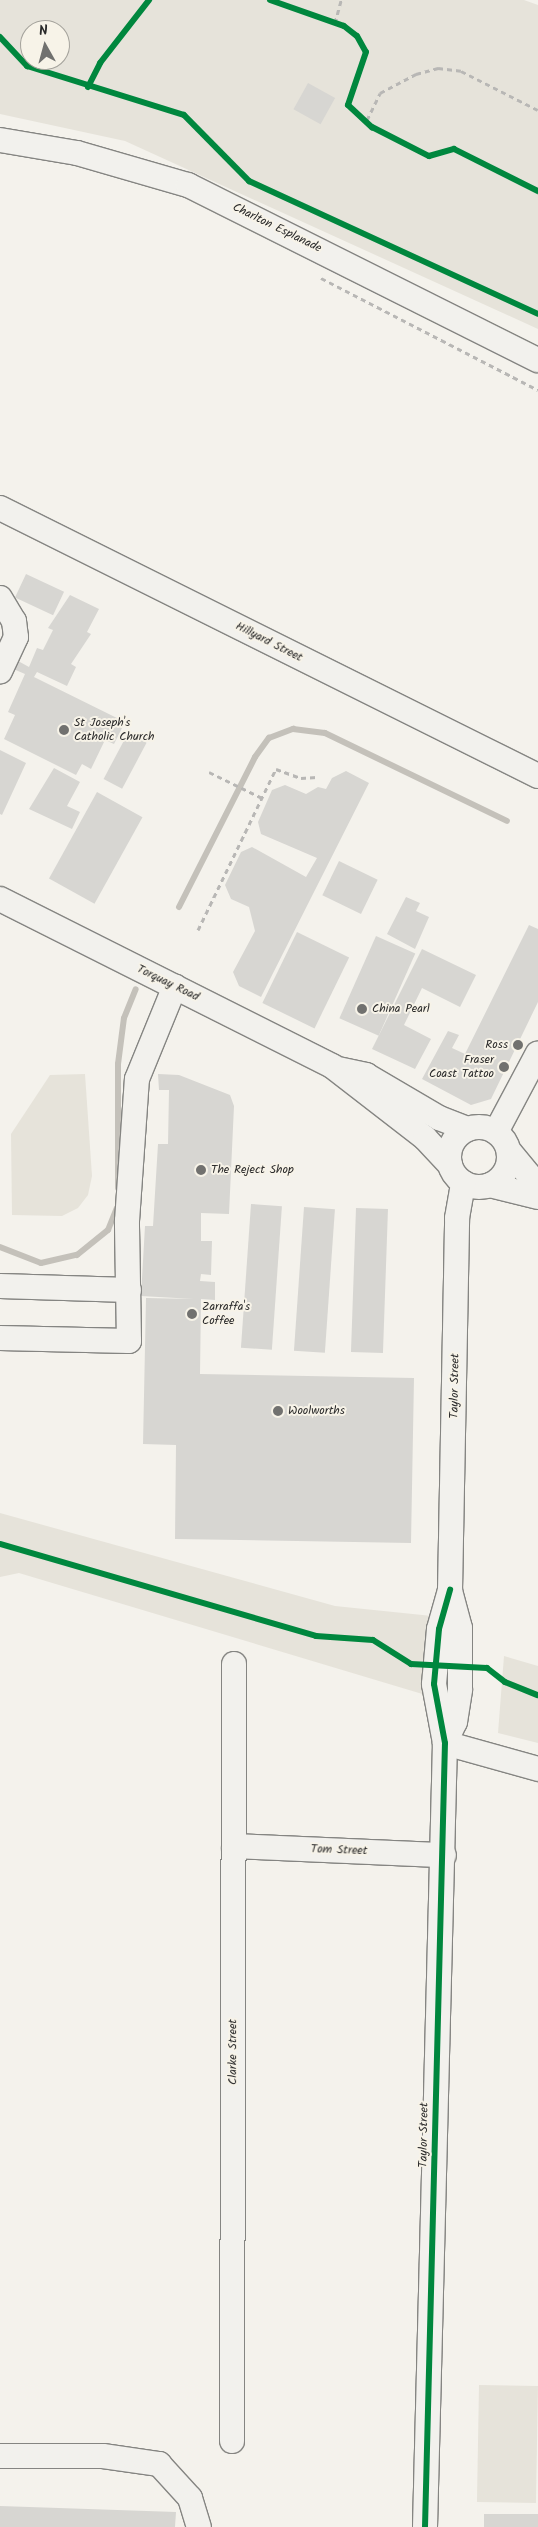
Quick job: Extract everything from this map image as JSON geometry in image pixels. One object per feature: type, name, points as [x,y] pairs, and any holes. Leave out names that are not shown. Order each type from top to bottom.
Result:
[{"type":"street","name":"Charlton Esplanade","points":[[0,140],[86,155],[188,185],[538,360]]},
{"type":"street","name":"Hillyard Street","points":[[0,508],[538,776]]},
{"type":"street","points":[[0,598],[14,621],[16,637],[0,672]]},
{"type":"street","name":"Torquay Road","points":[[0,898],[336,1069],[425,1138],[456,1174]]},
{"type":"street","points":[[0,1338],[129,1341],[127,1221],[137,1079],[175,986]]},
{"type":"street","points":[[496,1132],[538,1053]]},
{"type":"street","name":"Torquay Road","points":[[336,1069],[366,1075],[439,1118],[468,1129]]},
{"type":"street","points":[[538,1186],[496,1132],[468,1129],[454,1140],[456,1174],[538,1197]]},
{"type":"street","points":[[490,1185],[506,1172],[509,1151]]},
{"type":"street","name":"Taylor Street","points":[[425,2527],[446,1743],[434,1684],[439,1629],[450,1590],[457,1218],[456,1174]]},
{"type":"street","points":[[0,1286],[129,1290]]},
{"type":"street","name":"Clarke Street","points":[[232,2441],[234,1664]]},
{"type":"street","points":[[446,1743],[538,1769]]},
{"type":"street","name":"Tom Street","points":[[234,1846],[444,1855]]},
{"type":"street","points":[[0,2456],[103,2456],[159,2464],[190,2498],[199,2527]]},
{"type":"path","points":[[335,23],[341,0]]},
{"type":"path","points":[[326,20],[344,26]]},
{"type":"path","points":[[367,120],[380,93],[416,74],[438,68],[461,71],[538,110]]},
{"type":"path","points":[[356,111],[372,127]]},
{"type":"path","points":[[312,273],[538,390]]},
{"type":"path","points":[[198,930],[276,769],[301,778],[317,777]]},
{"type":"path","points":[[209,772],[262,798]]},
{"type":"shaded area","points":[[0,0],[524,0],[538,5],[538,329],[125,141],[0,114]]},
{"type":"shaded area","points":[[85,1074],[92,1176],[88,1195],[78,1208],[62,1216],[12,1215],[11,1134],[50,1075]]},
{"type":"shaded area","points":[[0,1513],[335,1606],[432,1616],[429,1696],[19,1573],[0,1577]]},
{"type":"shaded area","points":[[504,1656],[538,1666],[538,1743],[498,1733]]},
{"type":"shaded area","points":[[479,2385],[538,2386],[536,2503],[477,2502]]},
{"type":"building","points":[[308,83],[335,98],[321,124],[293,109]]},
{"type":"building","points":[[26,574],[64,592],[53,615],[15,598]]},
{"type":"building","name":"St Joseph's Catholic Church","points":[[70,595],[99,609],[87,632],[91,634],[71,664],[76,667],[67,686],[37,672],[34,677],[125,722],[114,744],[105,740],[91,769],[82,764],[76,775],[4,739],[15,715],[8,712],[25,674],[4,665],[9,656],[29,667],[37,648],[43,650],[53,630],[48,628]]},
{"type":"building","points":[[128,733],[147,743],[122,789],[104,779]]},
{"type":"building","points":[[0,750],[26,763],[2,815],[0,814]]},
{"type":"building","points":[[54,768],[80,782],[67,806],[80,812],[72,829],[29,809]]},
{"type":"building","points":[[346,771],[369,783],[261,997],[239,986],[233,972],[255,931],[249,907],[231,899],[225,885],[241,852],[252,847],[306,877],[317,858],[261,834],[258,822],[272,790],[285,785],[306,794],[318,787],[326,789],[332,778]]},
{"type":"building","points":[[97,792],[142,817],[94,904],[49,879]]},
{"type":"building","points":[[339,861],[378,880],[361,914],[322,895]]},
{"type":"building","points":[[406,897],[420,903],[416,911],[429,917],[415,949],[387,934]]},
{"type":"building","points":[[529,925],[538,929],[538,1002],[491,1099],[471,1105],[422,1079],[448,1031],[459,1035],[452,1048],[465,1054]]},
{"type":"building","points":[[297,932],[349,957],[314,1028],[262,1003]]},
{"type":"building","points":[[376,936],[415,953],[379,1036],[339,1018]]},
{"type":"building","points":[[422,949],[476,975],[460,1007],[422,988],[404,1025],[431,1039],[415,1069],[372,1049]]},
{"type":"building","name":"Woolworths","points":[[158,1074],[179,1075],[230,1095],[234,1106],[229,1214],[201,1213],[201,1241],[212,1241],[211,1275],[201,1274],[200,1281],[215,1282],[215,1300],[201,1299],[200,1374],[414,1378],[411,1543],[175,1539],[176,1445],[143,1444],[146,1298],[194,1299],[141,1296],[145,1226],[153,1226],[158,1144],[168,1144],[169,1090],[159,1090]]},
{"type":"building","points":[[251,1204],[282,1206],[272,1350],[241,1348]]},
{"type":"building","points":[[304,1207],[335,1209],[325,1353],[294,1351]]},
{"type":"building","points":[[356,1208],[388,1209],[383,1353],[351,1352]]},
{"type":"building","points":[[0,2506],[176,2512],[175,2527],[0,2527]]},
{"type":"building","points":[[484,2514],[538,2514],[538,2527],[484,2527]]},
{"type":"waterway","points":[[179,907],[255,757],[269,738],[293,729],[325,733],[507,821]]},
{"type":"waterway","points":[[118,1188],[118,1064],[124,1018],[136,989]]},
{"type":"waterway","points":[[0,1247],[41,1263],[77,1255],[108,1230],[117,1208]]},
{"type":"cycle path","points":[[88,87],[100,63],[149,0]]},
{"type":"cycle path","points":[[270,0],[344,26],[357,36],[366,52],[348,105],[372,127],[429,156],[454,149],[538,191]]},
{"type":"cycle path","points":[[0,37],[27,66],[184,115],[249,181],[538,314]]},
{"type":"cycle path","points":[[0,1544],[316,1636],[373,1640],[411,1664],[487,1668],[505,1682],[538,1695]]},
{"type":"cycle path","points":[[425,2527],[445,1743],[434,1684],[439,1629],[450,1590]]},
{"type":"place","name":"St Joseph's Catholic Church","points":[[64,730]]},
{"type":"place","name":"China Pearl","points":[[362,1009]]},
{"type":"place","name":"Ross","points":[[518,1045]]},
{"type":"place","name":"Fraser Coast Tattoo","points":[[504,1067]]},
{"type":"place","name":"The Reject Shop","points":[[201,1170]]},
{"type":"place","name":"Zarraffa's Coffee","points":[[192,1314]]},
{"type":"place","name":"Woolworths","points":[[278,1411]]}]
